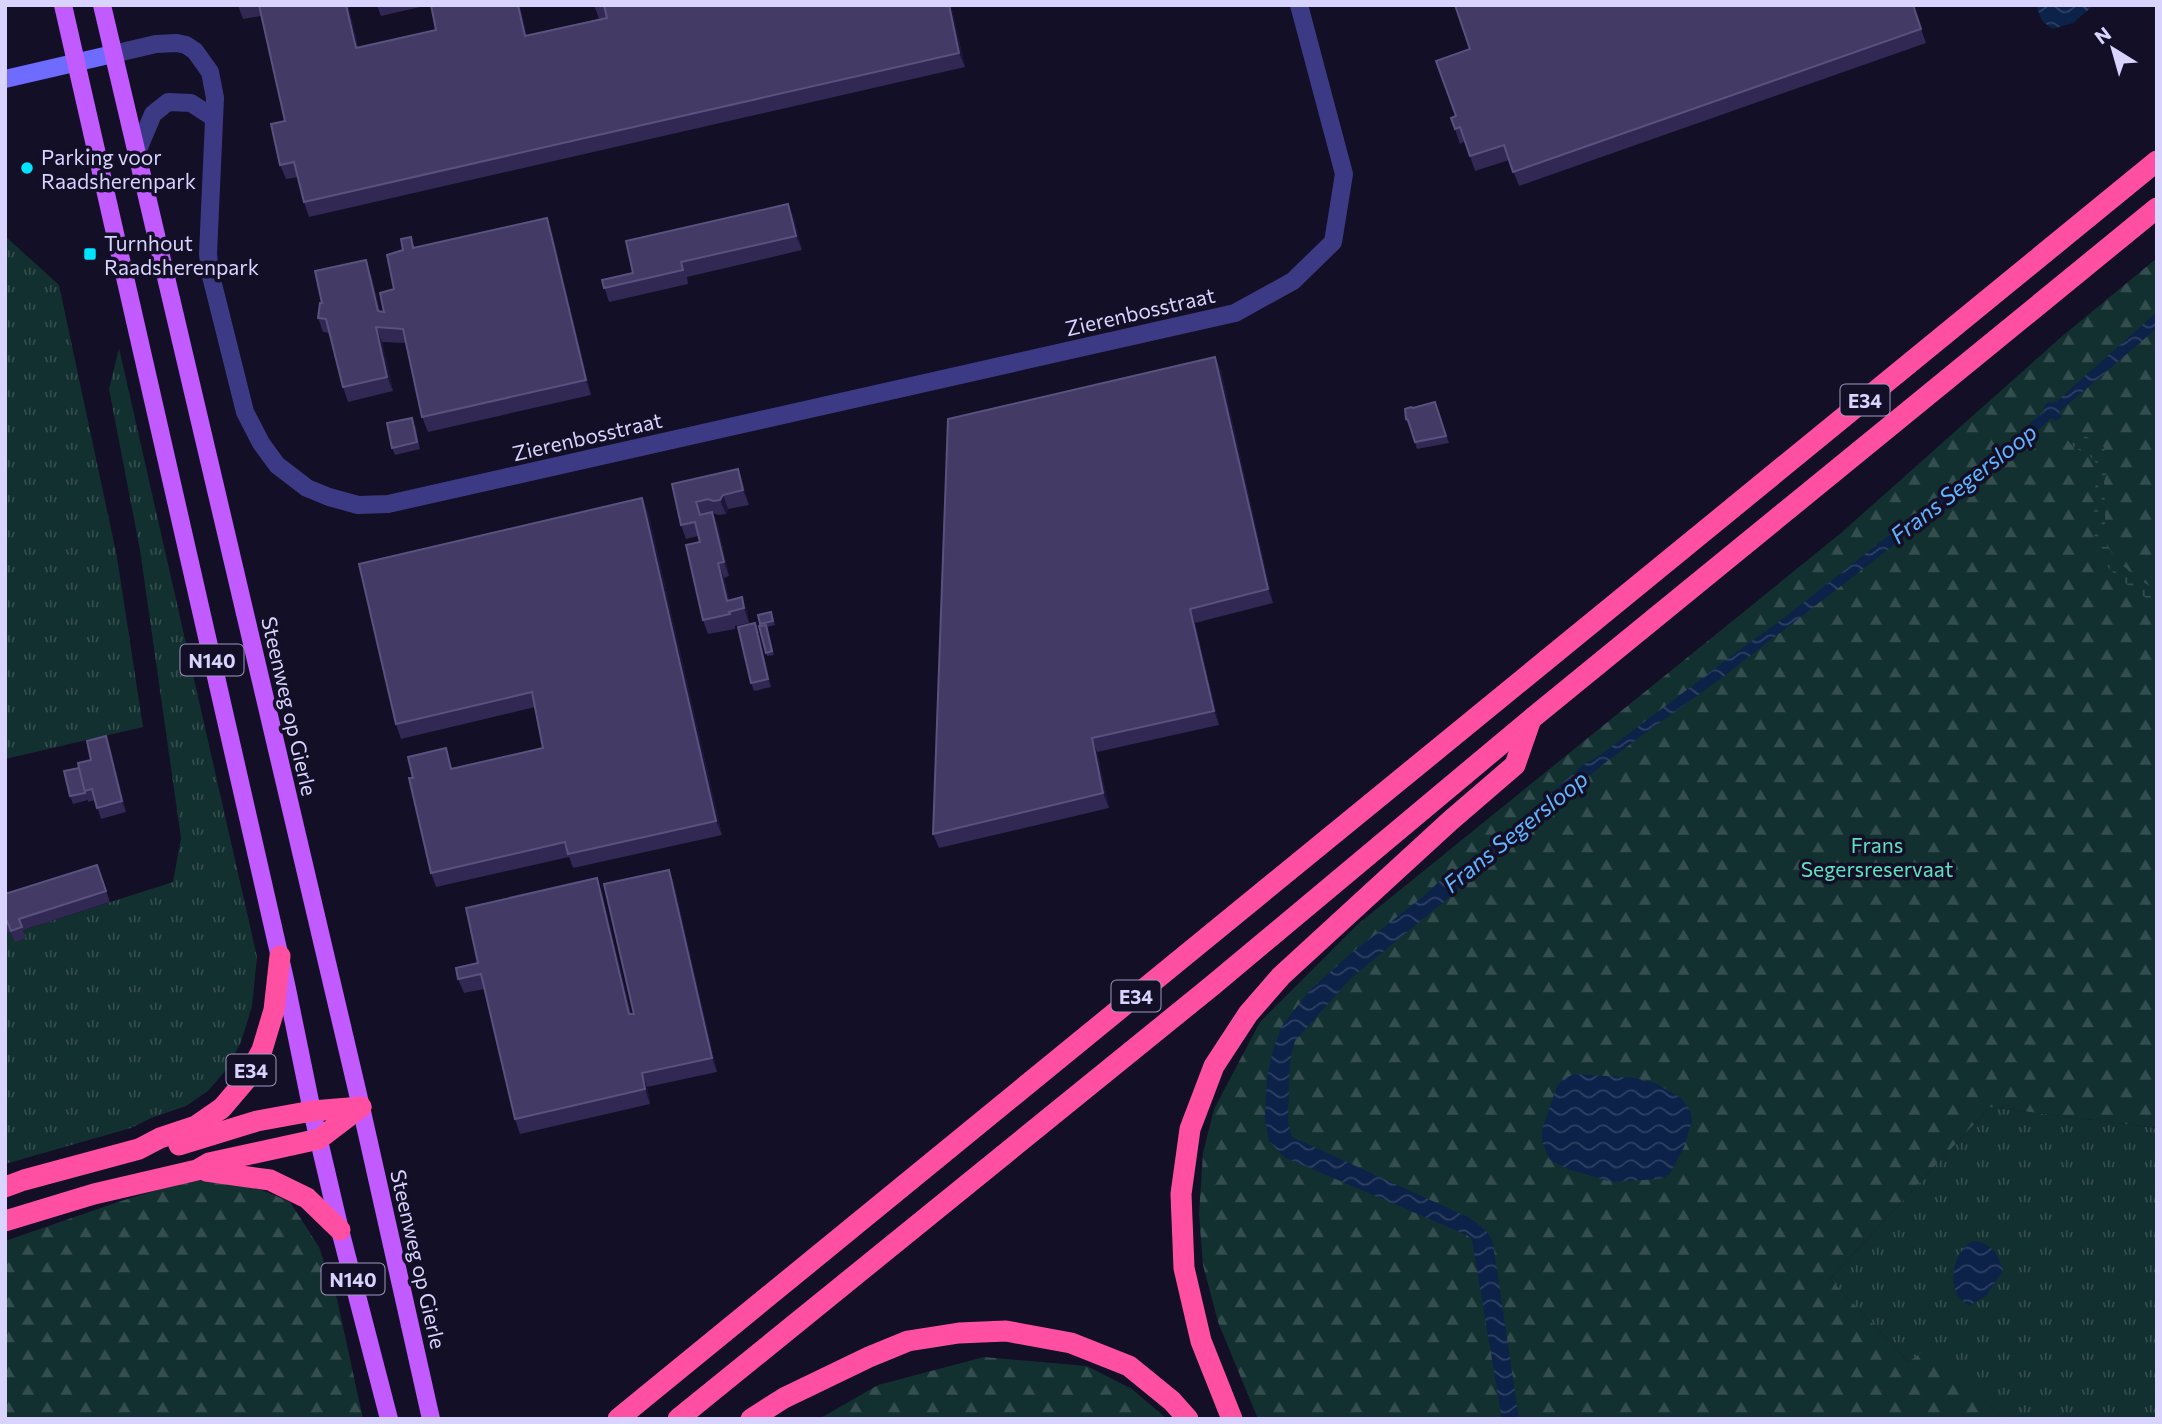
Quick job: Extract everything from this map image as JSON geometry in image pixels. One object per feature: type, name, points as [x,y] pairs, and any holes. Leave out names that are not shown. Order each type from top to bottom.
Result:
[{"type":"highway","name":"E34","points":[[618,1419],[2157,161]]},
{"type":"highway","name":"E34","points":[[678,1419],[1213,985],[1530,720],[2157,208]]},
{"type":"highway","points":[[1232,1419],[1201,1341],[1184,1268],[1181,1194],[1190,1129],[1214,1066],[1248,1014],[1281,976],[1515,765],[1530,720]]},
{"type":"highway","name":"E34","points":[[5,1187],[139,1149],[160,1138],[196,1126],[222,1108],[246,1081],[262,1050],[274,1010],[280,956]]},
{"type":"highway","name":"E34","points":[[139,1149],[162,1150],[257,1121],[312,1111],[361,1107]]},
{"type":"highway","points":[[197,1171],[209,1164],[319,1139],[361,1107]]},
{"type":"highway","points":[[5,1221],[94,1194],[197,1171],[270,1180],[307,1198],[340,1230]]},
{"type":"highway","points":[[751,1419],[784,1398],[908,1341],[959,1333],[1006,1331],[1071,1343],[1129,1366],[1172,1401],[1188,1419]]},
{"type":"main road","name":"N140","points":[[63,5],[280,956],[312,1111],[389,1419]]},
{"type":"main road","name":"Steenweg op Gierle","points":[[102,5],[361,1107],[431,1418]]},
{"type":"street","name":"Zierenbosstraat","points":[[113,54],[156,44],[177,43],[186,45],[202,58],[210,72],[214,83],[215,118],[208,254],[210,272],[245,412],[261,443],[277,465],[307,488],[358,505],[388,504],[1235,313],[1293,281],[1333,242],[1344,174],[1299,5]]},
{"type":"street","points":[[5,79],[113,54]]},
{"type":"street","points":[[137,152],[153,114],[169,102],[191,103],[215,118]]},
{"type":"green space","points":[[5,236],[59,285],[117,557],[143,727],[5,759]]},
{"type":"green space","name":"Frans Segersreservaat","points":[[2157,258],[2157,1128],[1990,1107],[1830,1279],[1909,1362],[1930,1345],[2004,1419],[1258,1419],[1218,1322],[1203,1265],[1199,1214],[1203,1153],[1214,1109],[1260,1022],[1358,924],[1841,533],[2060,338]]},
{"type":"green space","points":[[119,348],[257,957],[252,1006],[241,1042],[227,1069],[208,1091],[186,1106],[131,1128],[5,1164],[5,933],[10,932],[15,941],[25,938],[23,930],[173,882],[181,838],[140,550],[109,389]]},
{"type":"green space","points":[[2073,429],[2104,447],[2107,470],[2104,482],[2106,544],[2122,565],[2157,591],[2157,606],[2109,569],[2099,554],[2094,534],[2097,465],[2089,456],[2071,445],[2065,434]]},
{"type":"green space","points":[[1990,1107],[2157,1128],[2157,1419],[2004,1419],[1930,1346],[1909,1362],[1830,1279]]},
{"type":"green space","points":[[237,1179],[290,1202],[319,1247],[337,1299],[363,1419],[5,1419],[5,1241],[186,1181]]},
{"type":"green space","points":[[984,1357],[1087,1366],[1132,1389],[1167,1419],[819,1419],[878,1385]]},
{"type":"water","points":[[2036,5],[2094,5],[2073,23],[2052,29],[2042,21]]},
{"type":"water","name":"Frans Segersloop","points":[[2157,312],[2157,328],[2059,412],[2062,417],[2056,421],[2051,418],[2016,451],[1724,676],[1610,759],[1469,871],[1457,891],[1351,978],[1295,1041],[1289,1076],[1288,1122],[1292,1137],[1472,1219],[1488,1233],[1493,1243],[1519,1419],[1502,1419],[1472,1240],[1467,1235],[1284,1157],[1269,1141],[1265,1120],[1267,1077],[1282,1026],[1311,989],[1443,878],[1471,860],[1517,823],[1582,766],[1780,621],[1959,480],[1987,462],[2044,411],[2048,402],[2057,401]]},
{"type":"water","points":[[1576,1074],[1636,1078],[1655,1083],[1681,1098],[1690,1110],[1692,1121],[1684,1147],[1669,1175],[1660,1179],[1612,1182],[1568,1169],[1550,1160],[1542,1142],[1542,1130],[1557,1086],[1566,1077]]},
{"type":"water","points":[[1974,1241],[1993,1250],[2003,1270],[1986,1296],[1970,1305],[1956,1292],[1954,1273],[1960,1253]]},
{"type":"building","points":[[259,5],[346,5],[356,48],[436,30],[431,5],[518,5],[525,36],[607,18],[604,5],[949,5],[959,53],[304,202],[294,162],[280,165],[271,124],[285,121]]},
{"type":"building","points":[[1455,5],[1913,5],[1921,29],[1513,172],[1504,145],[1470,156],[1460,127],[1455,129],[1451,118],[1456,116],[1436,61],[1470,49]]},
{"type":"building","points":[[788,204],[796,236],[681,262],[683,270],[604,288],[602,280],[633,273],[626,241]]},
{"type":"building","points":[[547,218],[586,380],[422,417],[403,329],[376,327],[387,377],[343,387],[326,319],[318,318],[322,303],[315,271],[366,260],[378,311],[384,312],[380,293],[394,289],[387,255],[403,250],[401,239],[411,237],[413,248]]},
{"type":"building","points":[[1215,357],[1268,589],[1190,609],[1214,711],[1092,738],[1103,793],[933,834],[948,419]]},
{"type":"building","points":[[1435,402],[1446,436],[1415,442],[1405,409]]},
{"type":"building","points":[[412,418],[417,442],[392,448],[387,423]]},
{"type":"building","points":[[738,469],[743,490],[723,495],[720,500],[696,502],[700,515],[712,512],[724,562],[718,563],[727,601],[742,597],[744,608],[703,620],[686,545],[700,542],[695,522],[681,525],[672,484]]},
{"type":"building","points":[[642,498],[716,821],[568,854],[565,842],[431,873],[409,778],[413,778],[408,757],[446,748],[451,769],[543,748],[532,692],[396,724],[359,564]]},
{"type":"building","points":[[771,612],[773,621],[760,624],[758,615]]},
{"type":"building","points":[[755,623],[768,679],[751,683],[738,627]]},
{"type":"building","points":[[766,625],[772,651],[766,653],[759,626]]},
{"type":"building","points":[[106,736],[122,801],[97,808],[92,789],[84,791],[78,763],[91,760],[87,741]]},
{"type":"building","points":[[79,768],[85,793],[70,796],[64,771]]},
{"type":"building","points":[[97,865],[106,891],[19,919],[22,927],[11,931],[5,921],[5,894]]},
{"type":"building","points":[[669,870],[712,1058],[642,1073],[645,1089],[515,1119],[481,974],[458,979],[456,968],[478,963],[466,908],[597,878],[629,1014],[634,1014],[604,884]]},
{"type":"place","name":"Parking voor Raadsherenpark","points":[[27,168]]},
{"type":"place","name":"Turnhout Raadsherenpark","points":[[90,254]]}]
